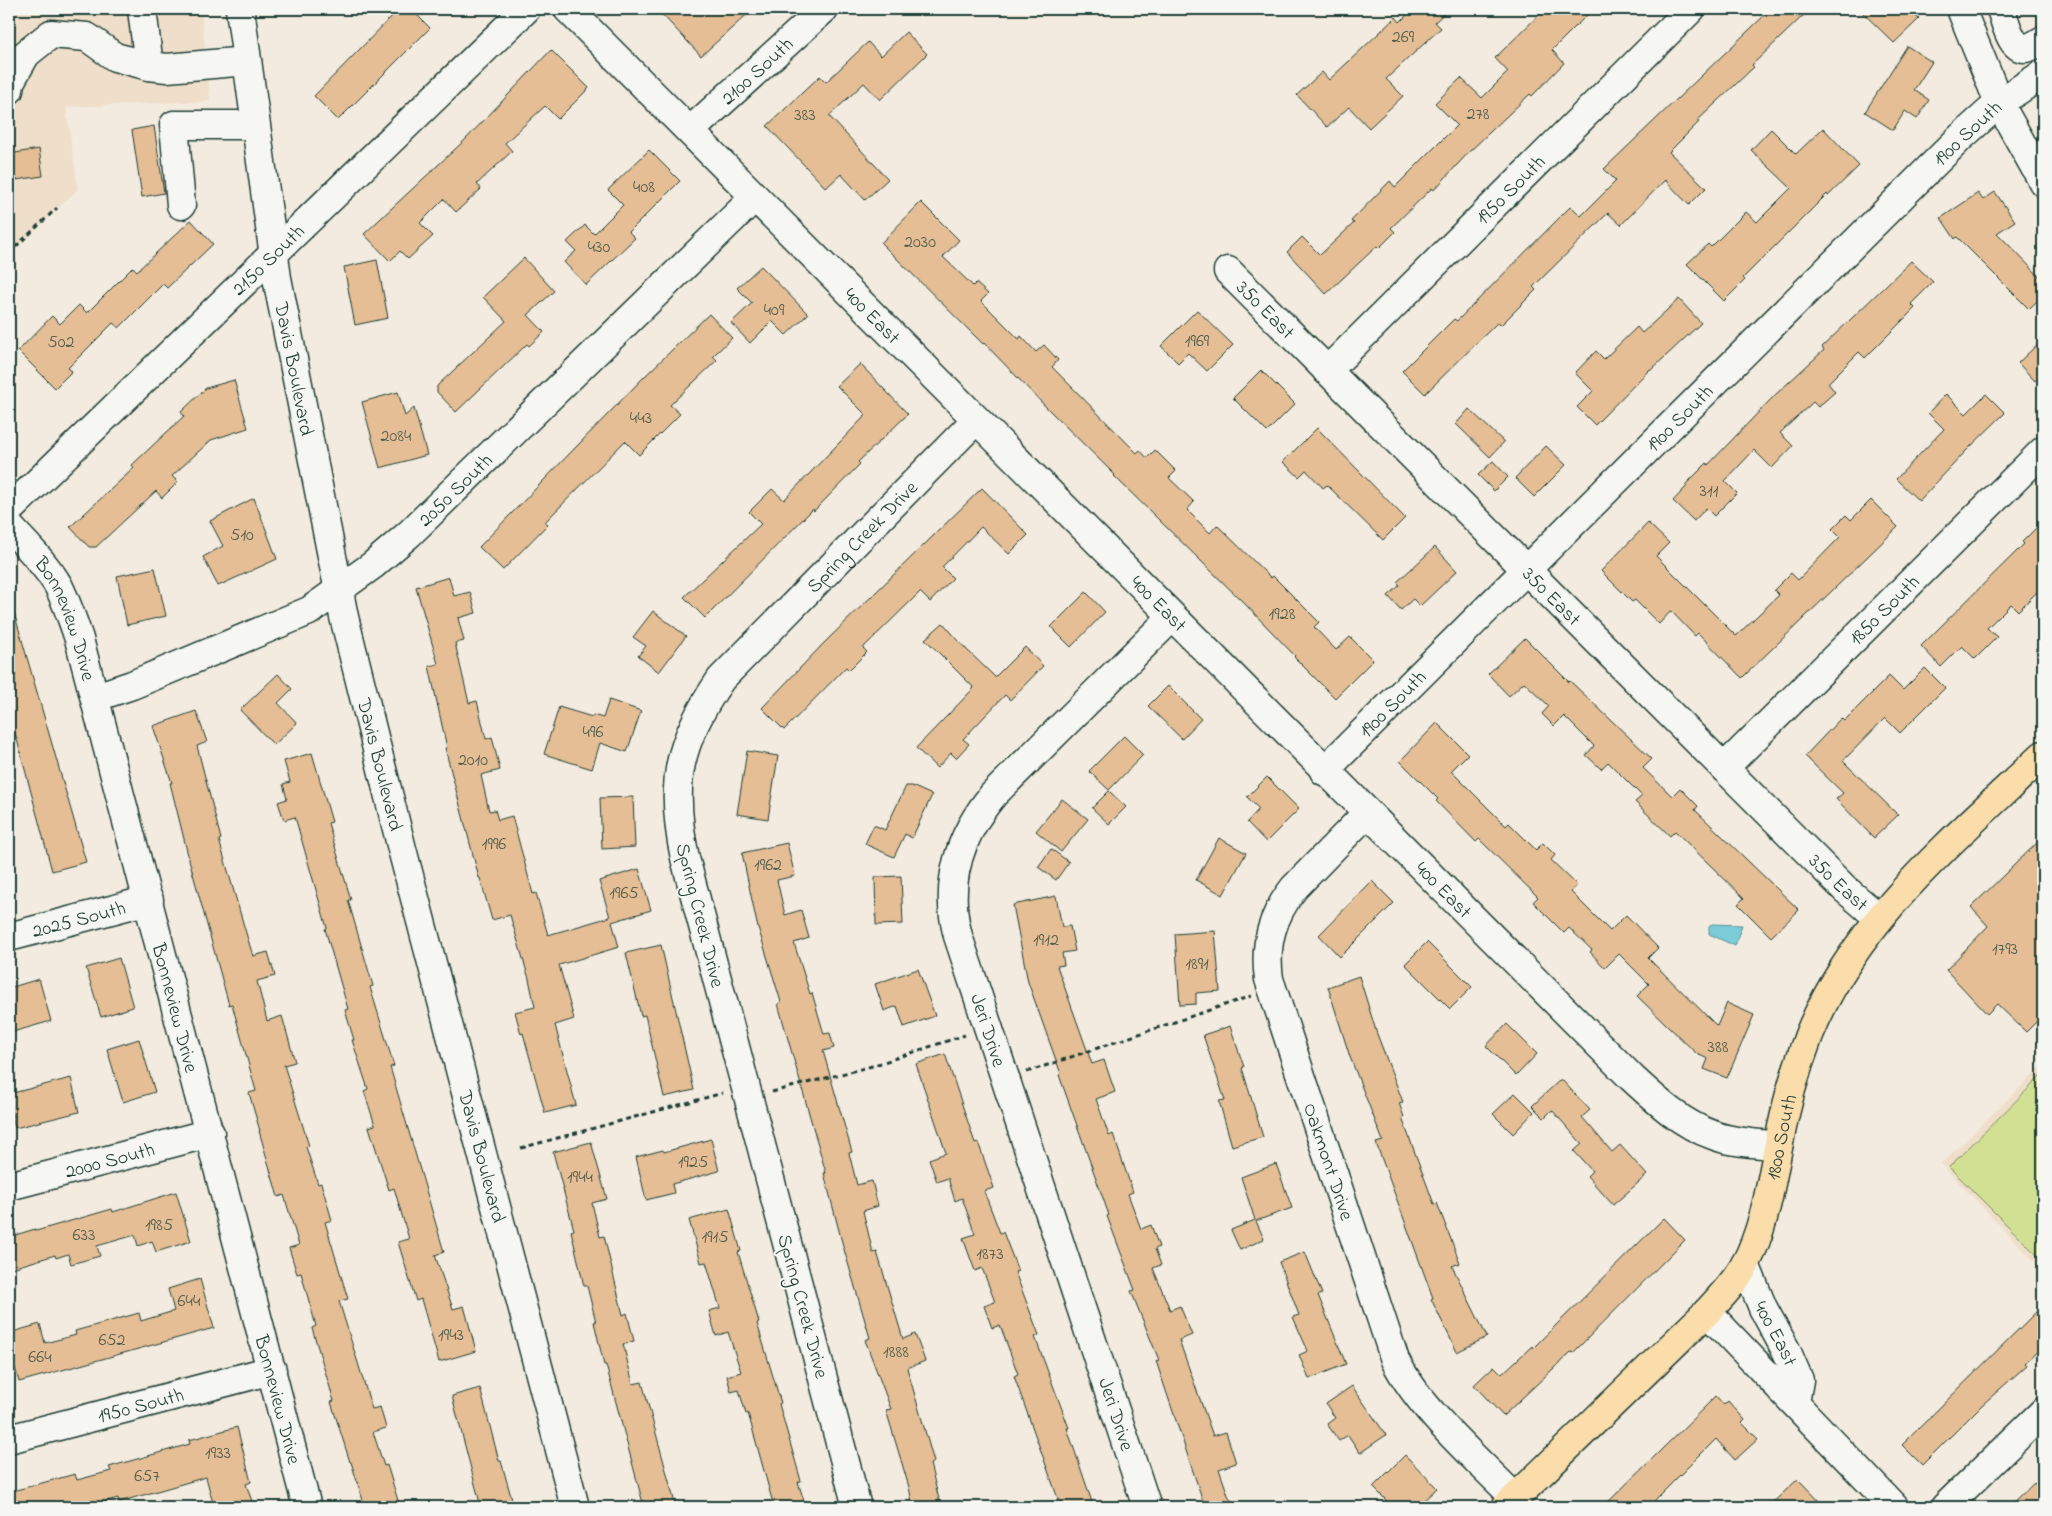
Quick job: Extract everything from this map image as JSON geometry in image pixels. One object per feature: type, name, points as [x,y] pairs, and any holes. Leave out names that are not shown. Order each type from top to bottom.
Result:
[{"type":"main road","name":"1800 South","points":[[1510,1503],[1708,1312],[1729,1288],[1745,1264],[1763,1217],[1778,1146],[1809,1036],[1841,972],[1879,918],[1945,849],[2043,755]]},
{"type":"street","points":[[142,9],[149,66]]},
{"type":"street","name":"Davis Boulevard","points":[[240,9],[277,278],[339,591],[402,849],[575,1507]]},
{"type":"street","name":"2150 South","points":[[9,510],[526,9]]},
{"type":"street","name":"400 East","points":[[568,9],[1324,771],[1632,1078],[1670,1112],[1692,1126],[1714,1136],[1778,1146]]},
{"type":"street","name":"2100 South","points":[[690,131],[824,9]]},
{"type":"street","name":"1950 South","points":[[1327,371],[1691,9]]},
{"type":"street","points":[[1962,9],[1999,103],[2043,182]]},
{"type":"street","points":[[2000,9],[2017,46],[2029,47],[2043,40]]},
{"type":"street","points":[[9,90],[10,82],[26,54],[52,34],[87,37],[115,57],[149,66],[167,68],[247,61]]},
{"type":"street","name":"1900 South","points":[[1324,771],[1947,150],[1999,103],[2043,74]]},
{"type":"street","points":[[181,205],[174,125],[255,125]]},
{"type":"street","name":"2050 South","points":[[96,696],[132,685],[309,611],[339,591],[409,534],[755,197]]},
{"type":"street","name":"350 East","points":[[1228,271],[1845,889],[1879,918]]},
{"type":"street","name":"Spring Creek Drive","points":[[857,1507],[685,858],[678,816],[677,781],[682,756],[692,728],[705,702],[721,679],[976,420]]},
{"type":"street","name":"1850 South","points":[[1724,768],[2043,451]]},
{"type":"street","name":"Bonneview Drive","points":[[9,526],[40,560],[58,585],[70,612],[96,696],[308,1507]]},
{"type":"street","name":"Jeri Drive","points":[[1148,1507],[958,936],[954,921],[953,888],[960,850],[980,812],[993,795],[1172,617]]},
{"type":"street","name":"Oakmont Drive","points":[[1367,813],[1294,888],[1284,901],[1270,930],[1267,964],[1269,979],[1395,1360],[1409,1384],[1426,1406],[1510,1503]]},
{"type":"street","name":"2025 South","points":[[9,937],[149,900]]},
{"type":"street","name":"2000 South","points":[[9,1186],[210,1133]]},
{"type":"street","name":"400 East","points":[[1745,1264],[1763,1308],[1787,1352],[1799,1380],[1795,1403]]},
{"type":"street","name":"400 East","points":[[1708,1312],[1894,1507]]},
{"type":"street","name":"1950 South","points":[[9,1439],[272,1370]]},
{"type":"street","points":[[1945,1507],[2043,1412]]},
{"type":"path","points":[[9,253],[57,208]]},
{"type":"path","points":[[1027,1072],[1251,996]]},
{"type":"path","points":[[772,1093],[872,1066],[968,1034]]},
{"type":"path","points":[[521,1148],[725,1093]]},
{"type":"shaded area","points":[[9,9],[201,9],[210,101],[66,107],[78,189],[9,255]]},
{"type":"shaded area","points":[[2043,1065],[2043,1270],[1941,1164]]},
{"type":"green space","points":[[2043,1074],[2043,1257],[2041,1259],[1949,1167]]},
{"type":"water","points":[[1712,924],[1742,925],[1735,946],[1709,934],[1709,927]]},
{"type":"building","points":[[399,9],[411,9],[430,28],[338,120],[314,96]]},
{"type":"building","points":[[657,9],[753,9],[701,56]]},
{"type":"building","points":[[1413,9],[1449,9],[1435,22],[1441,28],[1386,79],[1403,96],[1369,128],[1349,107],[1327,127],[1297,95],[1322,72],[1329,80],[1396,17],[1400,22]]},
{"type":"building","points":[[1545,9],[1593,9],[1552,50],[1564,63],[1532,96],[1530,94],[1469,152],[1434,190],[1432,188],[1391,228],[1395,232],[1379,248],[1377,246],[1326,294],[1287,252],[1302,237],[1320,255],[1354,223],[1351,221],[1390,181],[1395,187],[1457,125],[1435,103],[1461,78],[1482,98],[1508,72],[1495,58]]},
{"type":"building","points":[[1771,9],[1810,9],[1752,65],[1754,67],[1697,121],[1699,122],[1669,152],[1706,188],[1689,205],[1665,180],[1621,225],[1608,213],[1533,287],[1536,290],[1501,325],[1497,323],[1425,394],[1402,371],[1454,319],[1457,321],[1571,206],[1581,216],[1616,181],[1604,169]]},
{"type":"building","points":[[1859,9],[1908,9],[1919,19],[1894,43]]},
{"type":"building","points":[[906,32],[927,54],[880,100],[864,83],[829,116],[888,179],[865,200],[841,174],[826,188],[767,126],[820,76],[826,82],[868,42],[881,56]]},
{"type":"building","points":[[1907,46],[1932,62],[1914,90],[1929,100],[1917,119],[1905,111],[1893,130],[1865,112]]},
{"type":"building","points":[[551,50],[589,88],[558,119],[545,106],[505,143],[512,151],[477,184],[481,189],[456,212],[444,199],[420,223],[433,236],[408,259],[400,251],[390,261],[364,234],[466,139]]},
{"type":"building","points":[[154,126],[164,193],[142,197],[132,130]]},
{"type":"building","points":[[1823,128],[1859,166],[1828,196],[1827,194],[1743,278],[1745,280],[1724,301],[1687,264],[1708,244],[1711,247],[1746,212],[1757,222],[1791,188],[1751,150],[1771,129],[1796,154]]},
{"type":"building","points":[[39,149],[43,176],[9,181],[9,154]]},
{"type":"building","points":[[649,150],[680,181],[629,232],[635,238],[586,285],[564,262],[576,251],[567,242],[585,225],[594,234],[623,205],[608,190]]},
{"type":"building","points":[[1995,192],[2015,221],[1997,233],[2043,280],[2043,295],[2029,309],[1957,237],[1955,239],[1941,218],[1978,193],[1983,200]]},
{"type":"building","points":[[921,202],[959,240],[943,257],[973,286],[976,283],[988,294],[981,301],[1019,339],[1021,336],[1036,352],[1044,345],[1058,360],[1052,367],[1137,453],[1140,450],[1147,458],[1155,450],[1176,471],[1169,478],[1194,502],[1187,510],[1210,533],[1217,525],[1271,578],[1273,576],[1319,622],[1314,627],[1336,650],[1350,637],[1373,660],[1335,698],[1245,604],[1114,476],[984,343],[881,243]]},
{"type":"building","points":[[191,220],[213,244],[167,288],[163,284],[119,328],[113,323],[68,368],[72,371],[55,388],[18,351],[52,316],[60,324],[79,305],[87,313],[133,267],[137,271]]},
{"type":"building","points":[[524,258],[554,291],[528,315],[544,332],[529,346],[527,344],[456,412],[437,392],[437,386],[506,321],[483,297]]},
{"type":"building","points":[[377,260],[388,318],[355,325],[344,267]]},
{"type":"building","points":[[1911,261],[1933,282],[1911,304],[1915,308],[1865,358],[1859,352],[1828,383],[1835,392],[1818,407],[1813,402],[1780,433],[1793,446],[1772,468],[1754,450],[1725,481],[1737,493],[1714,516],[1706,508],[1694,521],[1673,501],[1687,486],[1685,485],[1707,463],[1708,465],[1775,395],[1824,350],[1822,347]]},
{"type":"building","points":[[761,266],[808,314],[786,335],[772,321],[750,343],[731,323],[752,303],[737,288]]},
{"type":"building","points":[[1679,299],[1701,323],[1650,369],[1595,425],[1577,407],[1593,391],[1575,373],[1596,351],[1604,359],[1637,327],[1642,333]]},
{"type":"building","points":[[1197,310],[1233,345],[1207,371],[1188,353],[1178,363],[1161,346]]},
{"type":"building","points":[[709,314],[732,338],[713,356],[717,360],[670,405],[680,414],[639,455],[625,441],[545,522],[548,524],[503,570],[479,547],[643,378]]},
{"type":"building","points":[[2043,339],[2043,374],[2035,381],[2018,363]]},
{"type":"building","points":[[860,364],[908,414],[858,462],[860,464],[814,511],[813,509],[705,618],[684,597],[761,524],[749,512],[772,489],[784,500],[866,415],[837,386]]},
{"type":"building","points":[[1261,370],[1295,404],[1267,432],[1233,398]]},
{"type":"building","points":[[234,380],[248,428],[211,440],[172,476],[178,482],[162,498],[156,491],[96,547],[89,547],[70,527],[134,468],[132,465],[184,416],[181,412],[206,388]]},
{"type":"building","points":[[398,392],[405,416],[414,408],[427,455],[380,468],[362,402]]},
{"type":"building","points":[[1946,394],[1966,414],[1986,394],[2005,413],[1919,501],[1896,479],[1944,429],[1928,413]]},
{"type":"building","points":[[1469,409],[1504,442],[1490,457],[1456,424]]},
{"type":"building","points":[[1317,428],[1405,518],[1383,540],[1327,485],[1323,488],[1306,470],[1299,477],[1283,462]]},
{"type":"building","points":[[1546,446],[1566,465],[1534,497],[1515,478]]},
{"type":"building","points":[[1493,461],[1508,477],[1494,491],[1478,475]]},
{"type":"building","points":[[982,488],[1028,535],[1009,554],[981,527],[942,567],[953,578],[930,602],[920,592],[863,648],[867,652],[849,670],[846,667],[784,730],[762,708],[823,644]]},
{"type":"building","points":[[254,498],[277,559],[218,586],[203,557],[223,546],[210,521]]},
{"type":"building","points":[[1871,500],[1898,527],[1742,678],[1698,633],[1695,636],[1671,611],[1659,624],[1635,600],[1632,602],[1601,571],[1648,523],[1669,543],[1656,556],[1736,636],[1779,595],[1774,590],[1791,573],[1798,580],[1840,537],[1832,529],[1846,515],[1851,520]]},
{"type":"building","points":[[2043,521],[2043,586],[2018,611],[2011,604],[1987,628],[1997,637],[1975,659],[1962,646],[1941,667],[1921,646],[2024,544],[2022,542]]},
{"type":"building","points":[[1435,547],[1457,571],[1420,606],[1413,599],[1401,610],[1388,596],[1400,585],[1397,582]]},
{"type":"building","points":[[155,568],[166,616],[127,625],[117,576]]},
{"type":"building","points":[[449,577],[454,596],[470,592],[476,613],[458,618],[464,641],[455,643],[469,703],[477,701],[486,739],[492,737],[500,770],[481,775],[489,811],[495,810],[498,820],[512,816],[533,894],[536,893],[548,935],[610,917],[599,881],[639,869],[651,910],[612,922],[619,947],[559,965],[574,1019],[555,1025],[576,1105],[545,1113],[523,1033],[521,1034],[515,1012],[535,1007],[529,979],[510,915],[492,920],[445,748],[447,748],[429,666],[438,664],[416,587]]},
{"type":"building","points":[[1086,592],[1105,612],[1071,647],[1051,627]]},
{"type":"building","points":[[9,609],[13,609],[86,862],[52,871],[15,732],[13,732],[9,717]]},
{"type":"building","points":[[653,611],[686,636],[659,672],[638,656],[646,646],[633,637]]},
{"type":"building","points":[[943,623],[995,677],[1025,647],[1043,666],[1010,700],[1005,695],[963,739],[969,744],[956,758],[951,753],[937,768],[916,748],[974,688],[925,639]]},
{"type":"building","points":[[1525,638],[1569,682],[1652,759],[1643,768],[1672,796],[1680,788],[1698,806],[1695,810],[1799,910],[1771,937],[1738,904],[1744,898],[1675,831],[1670,836],[1635,802],[1642,796],[1608,762],[1601,769],[1586,755],[1594,746],[1564,716],[1554,726],[1542,714],[1549,706],[1524,682],[1509,696],[1488,674]]},
{"type":"building","points":[[1925,668],[1945,688],[1900,733],[1885,718],[1843,761],[1898,815],[1874,838],[1836,799],[1843,793],[1805,756],[1841,718],[1844,721],[1889,676],[1903,690]]},
{"type":"building","points":[[278,674],[292,689],[278,703],[297,723],[274,745],[240,710]]},
{"type":"building","points":[[1168,686],[1201,719],[1182,739],[1148,706]]},
{"type":"building","points":[[609,700],[641,711],[627,752],[600,743],[592,769],[544,754],[559,707],[592,717],[593,715],[603,718]]},
{"type":"building","points":[[196,711],[207,742],[197,746],[221,839],[219,840],[246,933],[253,956],[268,952],[275,976],[257,981],[267,1021],[282,1016],[295,1062],[284,1065],[309,1146],[306,1147],[318,1184],[321,1183],[332,1220],[325,1222],[348,1299],[339,1301],[372,1409],[380,1407],[386,1428],[373,1432],[384,1466],[387,1465],[400,1507],[365,1507],[331,1402],[334,1401],[312,1328],[316,1326],[301,1273],[297,1274],[289,1248],[299,1245],[284,1195],[278,1197],[259,1131],[249,1093],[256,1091],[232,1004],[229,1005],[190,863],[170,783],[172,783],[153,726]]},
{"type":"building","points":[[1437,723],[1468,754],[1451,771],[1506,826],[1509,823],[1536,850],[1543,843],[1555,855],[1551,860],[1577,885],[1571,892],[1610,931],[1626,915],[1658,948],[1648,958],[1717,1026],[1727,1003],[1754,1015],[1727,1078],[1704,1069],[1708,1059],[1697,1054],[1637,996],[1649,984],[1619,954],[1605,968],[1590,952],[1592,950],[1569,928],[1564,933],[1533,902],[1538,897],[1479,839],[1476,842],[1436,801],[1438,799],[1400,761]]},
{"type":"building","points":[[1124,736],[1143,755],[1109,790],[1089,771]]},
{"type":"building","points":[[747,751],[778,756],[768,819],[737,814]]},
{"type":"building","points":[[312,753],[332,822],[328,823],[351,900],[348,900],[373,986],[370,987],[394,1066],[390,1067],[444,1252],[435,1255],[453,1309],[464,1306],[476,1351],[439,1362],[421,1299],[416,1301],[398,1242],[409,1239],[394,1188],[389,1190],[369,1127],[375,1125],[364,1091],[368,1089],[352,1040],[354,1040],[345,1010],[348,1009],[325,929],[327,928],[295,817],[284,820],[278,802],[287,799],[283,784],[290,782],[284,761]]},
{"type":"building","points":[[1267,777],[1299,809],[1266,842],[1247,822],[1259,809],[1247,797]]},
{"type":"building","points":[[906,786],[912,786],[932,795],[912,838],[905,834],[894,857],[865,844],[874,825],[885,830]]},
{"type":"building","points":[[1109,791],[1126,807],[1109,824],[1092,808]]},
{"type":"building","points":[[633,797],[635,847],[602,849],[600,798]]},
{"type":"building","points":[[1062,799],[1088,819],[1061,852],[1036,831]]},
{"type":"building","points":[[2043,837],[2043,1015],[2026,1032],[1997,1004],[1987,1014],[1946,970],[1988,926],[1971,907]]},
{"type":"building","points":[[1219,838],[1246,853],[1223,895],[1196,880]]},
{"type":"building","points":[[787,843],[795,876],[777,880],[785,915],[801,910],[809,938],[794,943],[824,1034],[830,1033],[834,1048],[823,1051],[852,1152],[849,1153],[857,1185],[872,1181],[878,1206],[863,1211],[873,1253],[877,1252],[903,1339],[915,1334],[925,1361],[907,1368],[934,1462],[930,1464],[941,1507],[913,1507],[909,1487],[886,1410],[891,1409],[865,1340],[870,1338],[843,1246],[824,1173],[826,1173],[778,1004],[781,1002],[757,924],[742,853]]},
{"type":"building","points":[[1051,849],[1069,862],[1056,880],[1038,867]]},
{"type":"building","points":[[901,876],[903,924],[876,925],[875,877]]},
{"type":"building","points":[[1372,881],[1394,903],[1340,957],[1319,935]]},
{"type":"building","points":[[1056,896],[1062,927],[1070,926],[1075,951],[1062,953],[1064,965],[1057,966],[1092,1064],[1104,1060],[1115,1092],[1096,1099],[1109,1136],[1113,1134],[1133,1192],[1128,1194],[1141,1229],[1151,1225],[1159,1247],[1155,1249],[1161,1265],[1153,1268],[1170,1310],[1180,1306],[1192,1335],[1179,1340],[1213,1436],[1226,1432],[1236,1463],[1219,1469],[1228,1495],[1235,1507],[1205,1507],[1156,1361],[1159,1360],[1131,1291],[1135,1290],[1107,1216],[1109,1215],[1028,982],[1013,905]]},
{"type":"building","points":[[1215,931],[1220,991],[1196,993],[1196,1004],[1180,1005],[1175,934]]},
{"type":"building","points":[[1427,942],[1472,987],[1450,1009],[1405,964]]},
{"type":"building","points":[[661,945],[694,1090],[664,1097],[645,1015],[641,1016],[626,953]]},
{"type":"building","points":[[119,958],[133,1007],[101,1017],[86,968]]},
{"type":"building","points":[[918,969],[935,1016],[904,1027],[897,1006],[884,1011],[875,984]]},
{"type":"building","points":[[1359,976],[1377,1034],[1403,1102],[1399,1103],[1404,1117],[1402,1118],[1434,1204],[1437,1203],[1460,1263],[1452,1266],[1487,1337],[1457,1352],[1431,1299],[1433,1298],[1376,1143],[1383,1141],[1350,1057],[1328,987]]},
{"type":"building","points":[[39,979],[51,1021],[9,1033],[9,988]]},
{"type":"building","points":[[1507,1024],[1537,1054],[1516,1076],[1486,1046]]},
{"type":"building","points":[[1230,1026],[1244,1067],[1242,1068],[1263,1137],[1232,1146],[1219,1101],[1225,1100],[1203,1035]]},
{"type":"building","points":[[139,1039],[155,1092],[123,1102],[107,1049]]},
{"type":"building","points":[[945,1054],[975,1143],[978,1142],[994,1188],[984,1191],[1000,1233],[1003,1232],[1018,1271],[1015,1272],[1039,1335],[1035,1337],[1069,1428],[1067,1428],[1092,1502],[1078,1507],[1061,1507],[1014,1376],[1018,1374],[1000,1325],[992,1328],[984,1306],[995,1302],[982,1268],[975,1271],[963,1238],[975,1234],[962,1198],[955,1201],[948,1178],[937,1182],[929,1159],[946,1153],[916,1064]]},
{"type":"building","points":[[71,1078],[79,1112],[15,1128],[9,1094]]},
{"type":"building","points":[[1561,1079],[1590,1110],[1582,1117],[1612,1152],[1620,1145],[1647,1175],[1613,1205],[1587,1176],[1592,1171],[1574,1151],[1582,1144],[1552,1110],[1544,1118],[1532,1106]]},
{"type":"building","points":[[1515,1093],[1534,1112],[1513,1134],[1493,1114]]},
{"type":"building","points":[[711,1139],[719,1171],[672,1184],[674,1193],[646,1200],[636,1157],[663,1150],[664,1152]]},
{"type":"building","points":[[591,1142],[607,1199],[592,1203],[600,1237],[604,1236],[623,1315],[627,1313],[634,1341],[623,1344],[633,1384],[642,1382],[676,1507],[644,1507],[606,1365],[604,1365],[594,1322],[596,1322],[587,1286],[584,1286],[571,1231],[574,1230],[553,1152]]},
{"type":"building","points":[[1276,1164],[1292,1208],[1256,1221],[1264,1239],[1240,1250],[1231,1230],[1255,1220],[1241,1177]]},
{"type":"building","points":[[176,1192],[191,1241],[156,1252],[152,1241],[138,1246],[135,1235],[97,1246],[100,1256],[71,1264],[68,1254],[56,1258],[55,1255],[9,1269],[9,1237],[112,1209],[113,1212]]},
{"type":"building","points":[[729,1209],[741,1251],[738,1252],[781,1403],[779,1404],[801,1481],[798,1482],[806,1507],[774,1507],[748,1413],[746,1414],[739,1390],[731,1392],[727,1376],[741,1372],[728,1332],[716,1336],[709,1311],[720,1308],[706,1262],[701,1263],[689,1220]]},
{"type":"building","points":[[1664,1218],[1685,1240],[1573,1353],[1571,1352],[1503,1416],[1474,1385],[1494,1366],[1502,1374],[1532,1346],[1533,1348]]},
{"type":"building","points":[[1305,1252],[1322,1294],[1318,1295],[1346,1364],[1309,1379],[1299,1355],[1308,1351],[1293,1317],[1299,1315],[1279,1262]]},
{"type":"building","points":[[200,1279],[214,1328],[19,1382],[9,1345],[9,1333],[40,1324],[45,1343],[76,1335],[75,1331],[139,1313],[141,1321],[174,1311],[168,1289]]},
{"type":"building","points":[[2043,1305],[2043,1346],[2025,1363],[2027,1365],[1982,1405],[1922,1465],[1902,1445]]},
{"type":"building","points":[[1352,1386],[1386,1435],[1360,1453],[1348,1435],[1339,1441],[1327,1424],[1335,1418],[1326,1404]]},
{"type":"building","points":[[480,1388],[499,1461],[501,1461],[514,1507],[481,1507],[452,1396]]},
{"type":"building","points":[[1716,1396],[1724,1405],[1728,1401],[1745,1420],[1742,1423],[1758,1439],[1735,1460],[1716,1439],[1648,1507],[1603,1507]]},
{"type":"building","points":[[237,1427],[251,1482],[246,1484],[254,1507],[214,1507],[206,1477],[119,1502],[118,1498],[85,1507],[9,1507],[9,1492],[75,1474],[77,1480],[111,1471],[109,1467],[190,1444],[189,1440]]},
{"type":"building","points":[[1405,1455],[1437,1488],[1417,1507],[1393,1507],[1373,1487]]},
{"type":"building","points":[[1798,1479],[1825,1507],[1768,1507]]},
{"type":"building","points":[[2034,1483],[2043,1492],[2043,1507],[2009,1507]]}]
